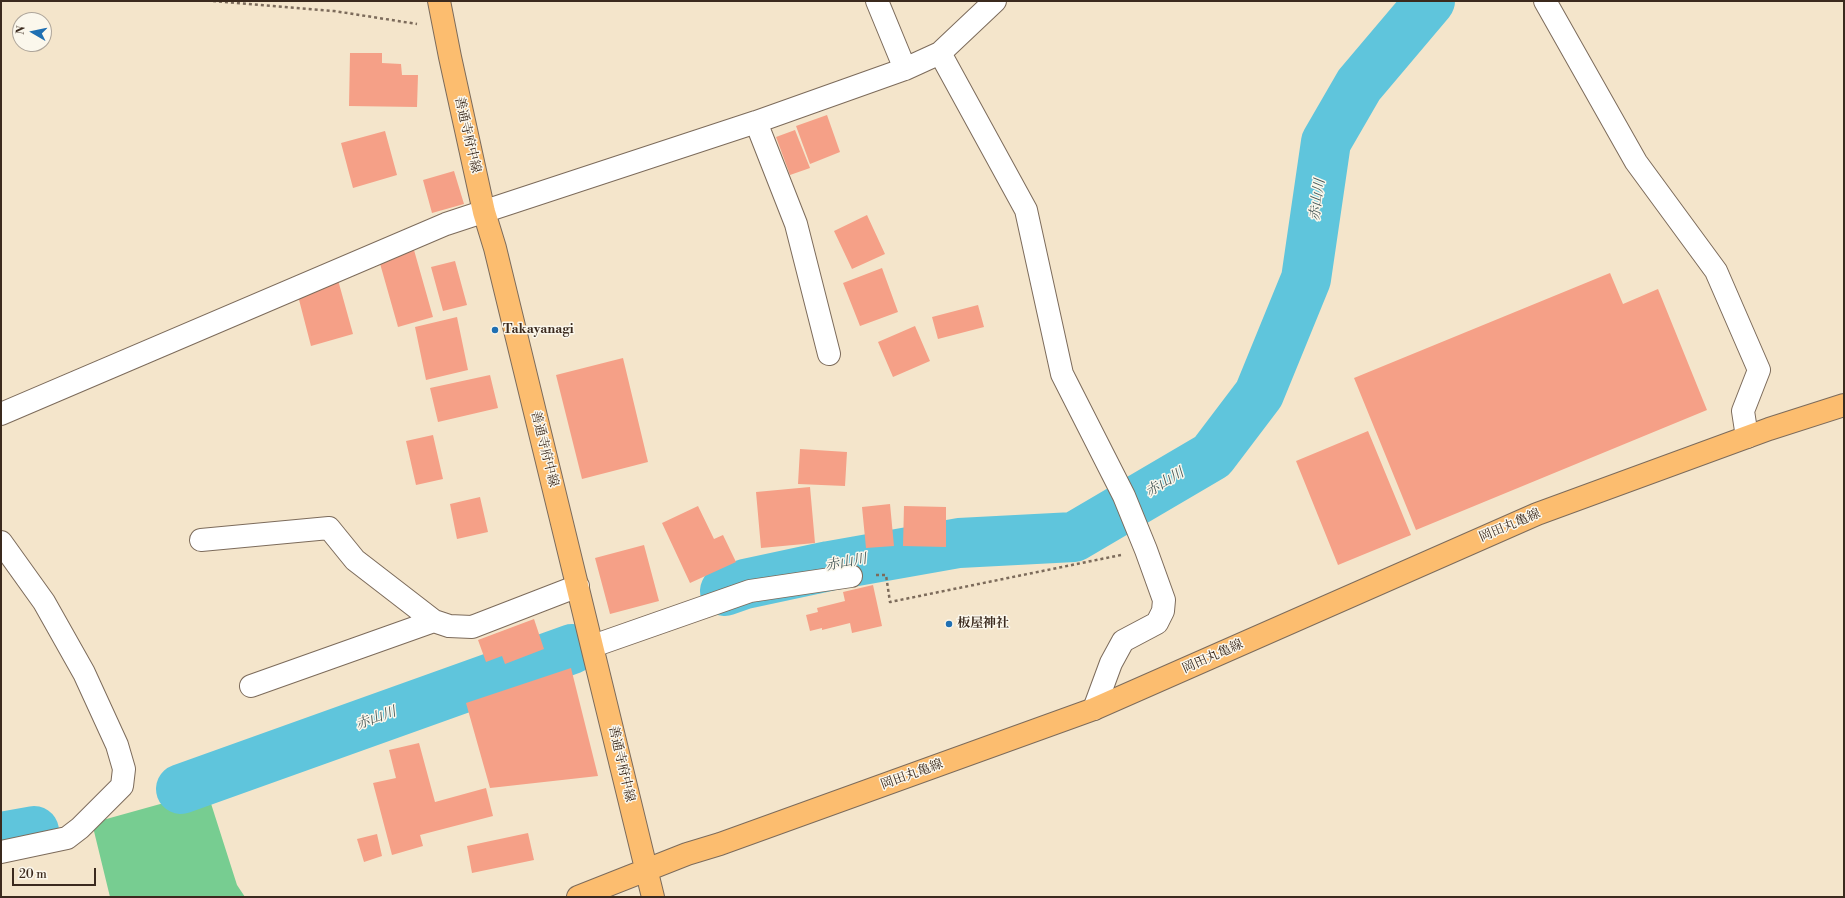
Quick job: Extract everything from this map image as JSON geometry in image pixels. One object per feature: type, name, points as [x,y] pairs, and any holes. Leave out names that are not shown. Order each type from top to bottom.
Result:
[{"type":"main road","name":"善通寺府中線","points":[[439,1],[484,212],[495,248],[653,897]]},
{"type":"main road","name":"岡田丸亀線","points":[[578,897],[687,854],[720,844],[1094,709],[1537,514],[1747,437],[1844,405]]},
{"type":"street","points":[[878,1],[905,69]]},
{"type":"street","points":[[1,414],[446,224],[756,122],[905,69],[940,53],[995,1]]},
{"type":"street","points":[[1545,1],[1636,162],[1716,271],[1759,370],[1743,411],[1747,437]]},
{"type":"street","points":[[940,53],[1026,210],[1062,374],[1127,504],[1164,600],[1163,611],[1157,623],[1123,641],[1111,663],[1094,709]]},
{"type":"street","points":[[756,122],[796,224],[829,354]]},
{"type":"street","points":[[201,540],[330,528],[355,560],[434,621],[449,626],[472,627],[578,586]]},
{"type":"street","points":[[1,542],[44,602],[84,673],[117,745],[124,769],[122,786],[80,828],[67,838],[1,852]]},
{"type":"street","points":[[593,646],[750,591],[851,576]]},
{"type":"street","points":[[251,686],[434,621]]},
{"type":"path","points":[[213,1],[334,11],[400,20],[444,29]]},
{"type":"path","points":[[851,576],[886,574],[890,602],[1146,550]]},
{"type":"green space","points":[[207,791],[237,885],[245,897],[110,897],[92,823]]},
{"type":"building","points":[[350,53],[382,53],[382,63],[401,64],[402,75],[418,75],[417,107],[349,106]]},
{"type":"building","points":[[827,115],[840,152],[810,164],[796,126]]},
{"type":"building","points":[[795,130],[810,168],[790,175],[776,137]]},
{"type":"building","points":[[385,131],[397,175],[353,188],[341,143]]},
{"type":"building","points":[[454,171],[464,204],[432,213],[423,180]]},
{"type":"building","points":[[867,215],[885,254],[852,269],[834,231]]},
{"type":"building","points":[[414,250],[433,317],[398,327],[379,260]]},
{"type":"building","points":[[455,261],[467,305],[443,311],[431,267]]},
{"type":"building","points":[[882,268],[898,312],[860,326],[843,283]]},
{"type":"building","points":[[1610,273],[1623,304],[1658,289],[1707,410],[1416,530],[1354,378]]},
{"type":"building","points":[[338,280],[353,334],[311,346],[297,292]]},
{"type":"building","points":[[978,305],[984,327],[938,339],[932,317]]},
{"type":"building","points":[[457,317],[468,370],[426,380],[415,327]]},
{"type":"building","points":[[915,326],[930,361],[893,377],[878,342]]},
{"type":"building","points":[[623,358],[648,462],[582,479],[556,375]]},
{"type":"building","points":[[490,375],[498,408],[438,422],[430,388]]},
{"type":"building","points":[[1368,431],[1411,535],[1338,565],[1296,461]]},
{"type":"building","points":[[433,435],[443,479],[416,485],[406,441]]},
{"type":"building","points":[[800,449],[847,452],[845,486],[798,484]]},
{"type":"building","points":[[810,487],[815,543],[761,548],[756,492]]},
{"type":"building","points":[[480,497],[488,532],[457,539],[450,504]]},
{"type":"building","points":[[890,504],[894,546],[866,548],[862,507]]},
{"type":"building","points":[[698,506],[714,539],[723,535],[736,562],[690,583],[662,523]]},
{"type":"building","points":[[904,506],[946,507],[946,547],[903,546]]},
{"type":"building","points":[[644,545],[659,601],[610,614],[595,558]]},
{"type":"building","points":[[873,585],[882,626],[852,633],[850,623],[822,630],[822,628],[810,631],[806,615],[818,612],[817,608],[845,601],[843,592]]},
{"type":"building","points":[[534,619],[544,649],[505,664],[502,656],[486,662],[478,640]]},
{"type":"building","points":[[571,668],[598,776],[490,788],[466,703]]},
{"type":"building","points":[[419,743],[435,802],[486,788],[493,816],[420,835],[423,846],[392,855],[373,783],[396,778],[389,750]]},
{"type":"building","points":[[528,833],[534,860],[472,873],[467,846]]},
{"type":"building","points":[[377,834],[382,856],[364,862],[357,839]]},
{"type":"waterway","name":"赤山川","points":[[725,591],[745,584],[829,566],[959,543],[1074,537],[1212,456],[1259,394],[1306,279],[1326,142],[1359,85],[1430,1]]},
{"type":"waterway","name":"赤山川","points":[[181,789],[572,649]]},
{"type":"waterway","name":"赤山川","points":[[1,837],[34,831]]},
{"type":"place","name":"Takayanagi","points":[[495,330]]},
{"type":"place","name":"板屋神社","points":[[949,624]]}]
